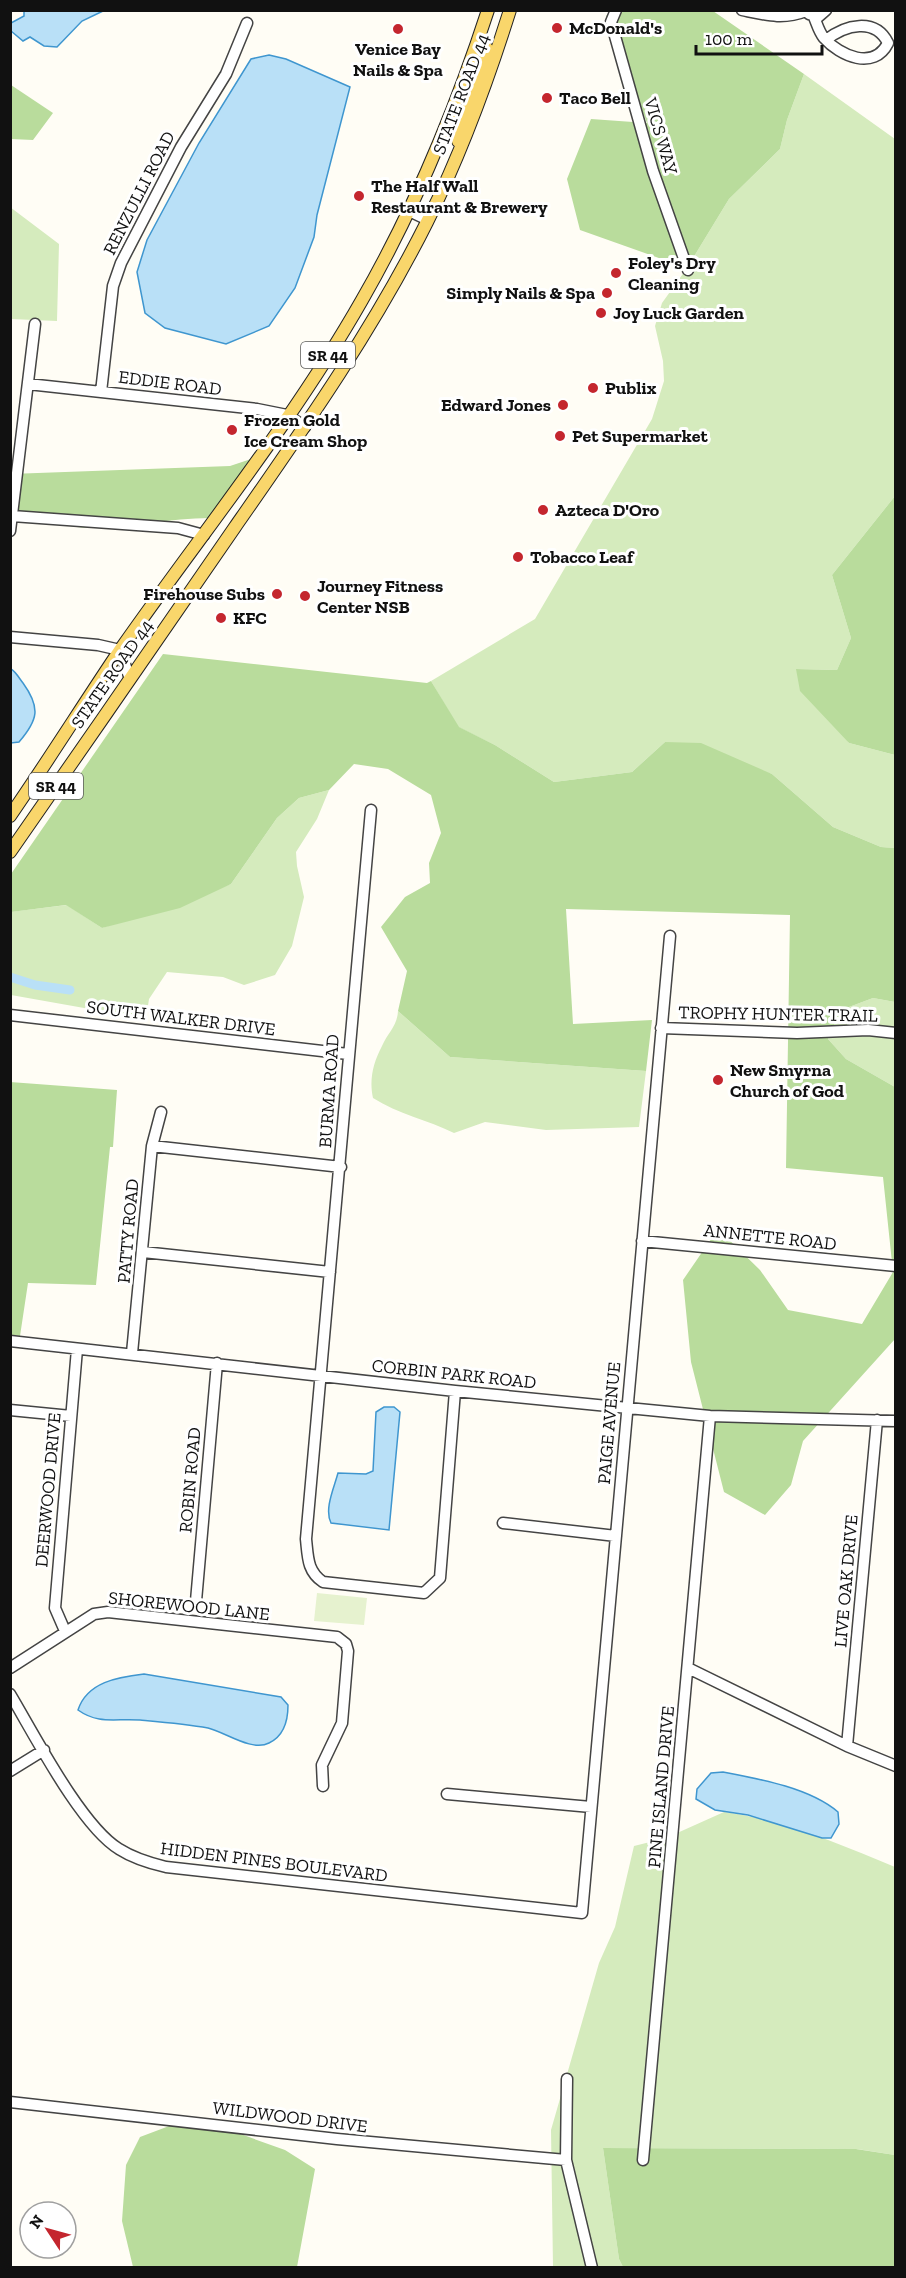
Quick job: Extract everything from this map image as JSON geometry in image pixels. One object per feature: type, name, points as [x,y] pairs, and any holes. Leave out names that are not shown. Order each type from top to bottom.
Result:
[{"type":"main road","name":"STATE ROAD 44","points":[[10,816],[120,650],[204,535],[287,415],[360,303],[409,211],[451,116],[489,10]]},
{"type":"main road","points":[[496,10],[491,28],[501,39]]},
{"type":"main road","name":"STATE ROAD 44","points":[[10,852],[305,427],[370,326],[428,220],[456,158],[510,10]]},
{"type":"main road","points":[[456,158],[459,129],[489,51],[479,39]]},
{"type":"main road","points":[[49,760],[67,770]]},
{"type":"street","name":"VICS WAY","points":[[616,10],[611,22],[653,171],[688,270]]},
{"type":"street","points":[[742,10],[777,18],[809,13],[821,16],[826,10]]},
{"type":"street","points":[[809,13],[826,40],[845,54],[860,59],[879,54],[888,43],[878,30],[862,26],[841,30],[826,40]]},
{"type":"street","name":"RENZULLI ROAD","points":[[101,392],[113,286],[121,263],[181,147],[226,74],[247,23]]},
{"type":"street","points":[[409,211],[428,220]]},
{"type":"street","points":[[10,531],[36,324]]},
{"type":"street","name":"EDDIE ROAD","points":[[28,384],[287,415],[305,427]]},
{"type":"street","points":[[12,516],[178,528],[204,535]]},
{"type":"street","points":[[10,637],[98,645],[120,650],[130,679]]},
{"type":"street","name":"BURMA ROAD","points":[[371,810],[306,1539],[308,1564],[315,1576],[322,1582],[424,1593],[434,1587],[440,1578],[455,1391]]},
{"type":"street","name":"PAIGE AVENUE","points":[[582,1914],[670,936]]},
{"type":"street","name":"SOUTH WALKER DRIVE","points":[[10,1015],[348,1054]]},
{"type":"street","name":"TROPHY HUNTER TRAIL","points":[[661,1028],[797,1033],[868,1030],[896,1033]]},
{"type":"street","name":"PATTY ROAD","points":[[132,1353],[153,1146],[160,1112]]},
{"type":"street","points":[[153,1146],[340,1167]]},
{"type":"street","name":"ANNETTE ROAD","points":[[642,1241],[896,1266]]},
{"type":"street","points":[[143,1252],[330,1272]]},
{"type":"street","name":"CORBIN PARK ROAD","points":[[10,1341],[455,1391],[710,1416],[896,1421]]},
{"type":"street","name":"DEERWOOD DRIVE","points":[[65,1631],[55,1608],[76,1349]]},
{"type":"street","name":"ROBIN ROAD","points":[[196,1600],[217,1363]]},
{"type":"street","points":[[10,1410],[71,1416]]},
{"type":"street","name":"PINE ISLAND DRIVE","points":[[643,2160],[710,1416]]},
{"type":"street","name":"LIVE OAK DRIVE","points":[[847,1746],[877,1420]]},
{"type":"street","points":[[503,1523],[616,1536]]},
{"type":"street","name":"SHOREWOOD LANE","points":[[10,1668],[94,1614],[108,1612],[337,1637],[343,1640],[348,1652],[342,1723],[322,1765],[323,1786]]},
{"type":"street","points":[[688,1668],[847,1746],[896,1766]]},
{"type":"street","name":"HIDDEN PINES BOULEVARD","points":[[10,1694],[90,1823],[117,1848],[140,1860],[166,1867],[582,1914]]},
{"type":"street","points":[[10,1771],[44,1750]]},
{"type":"street","points":[[447,1794],[591,1807]]},
{"type":"street","points":[[567,2079],[566,2160],[592,2268]]},
{"type":"street","name":"WILDWOOD DRIVE","points":[[10,2102],[337,2139],[566,2160]]},
{"type":"green space","points":[[611,11],[713,11],[804,74],[787,120],[780,149],[729,199],[687,268],[580,230],[567,179],[591,119],[647,123],[606,16]]},
{"type":"green space","points":[[804,74],[895,139],[895,496],[832,575],[851,638],[837,670],[797,669],[849,743],[895,755],[895,848],[881,847],[833,827],[772,774],[665,742],[632,772],[554,782],[495,745],[458,727],[431,681],[535,619],[652,419],[664,381],[663,361],[655,326],[662,303],[687,268],[729,199],[780,149],[787,120]]},
{"type":"green space","points":[[11,85],[53,113],[33,140],[11,139]]},
{"type":"green space","points":[[10,207],[59,244],[57,321],[11,319]]},
{"type":"green space","points":[[251,459],[210,518],[94,528],[11,519],[10,474],[230,466]]},
{"type":"green space","points":[[895,496],[895,755],[849,743],[800,691],[796,669],[837,670],[851,638],[832,575]]},
{"type":"green space","points":[[163,654],[427,683],[431,681],[459,727],[495,745],[554,782],[632,772],[665,742],[701,743],[772,774],[833,827],[881,847],[895,848],[895,1002],[873,998],[841,1010],[828,1039],[846,1059],[895,1087],[895,1339],[803,1441],[791,1485],[765,1515],[724,1492],[691,1362],[683,1280],[718,1229],[760,1270],[788,1310],[862,1324],[893,1272],[883,1177],[786,1168],[790,915],[566,909],[573,1024],[652,1020],[646,1071],[450,1057],[398,1011],[407,971],[381,927],[405,897],[430,883],[429,863],[441,833],[431,795],[388,769],[354,764],[329,790],[299,798],[277,818],[231,884],[180,908],[102,928],[66,905],[11,912],[11,874]]},
{"type":"green space","points":[[329,790],[317,819],[296,852],[304,897],[292,946],[275,975],[244,985],[223,977],[167,972],[149,999],[146,1019],[11,995],[10,912],[67,905],[102,928],[231,884],[277,818],[299,798]]},
{"type":"green space","points":[[873,998],[895,1002],[895,1087],[846,1059],[828,1039],[841,1010]]},
{"type":"green space","points":[[398,1011],[450,1057],[646,1071],[639,1127],[546,1130],[485,1122],[454,1133],[393,1108],[373,1098],[372,1078],[376,1059],[394,1025]]},
{"type":"green space","points":[[10,1082],[117,1090],[113,1147],[110,1147],[96,1285],[28,1283],[20,1336],[10,1335]]},
{"type":"green space","points":[[317,1593],[367,1598],[364,1625],[314,1621]]},
{"type":"green space","points":[[724,1812],[790,1827],[895,1867],[895,2155],[857,2149],[603,2148],[619,2259],[623,2267],[553,2267],[551,2130],[599,1963],[615,1927],[634,1846],[666,1838]]},
{"type":"green space","points":[[193,2117],[285,2150],[315,2169],[297,2267],[133,2267],[122,2221],[126,2165],[140,2137]]},
{"type":"green space","points":[[603,2148],[856,2149],[895,2155],[895,2267],[623,2267],[619,2259]]},
{"type":"water","points":[[24,10],[103,11],[82,21],[57,47],[44,46],[30,37],[23,41],[11,31],[11,23],[24,16]]},
{"type":"water","points":[[269,55],[286,59],[350,87],[317,215],[314,237],[295,288],[269,326],[226,344],[165,328],[145,313],[137,272],[147,240],[199,143],[251,59]]},
{"type":"water","points":[[11,669],[29,692],[35,707],[35,714],[30,727],[19,742],[11,743]]},
{"type":"water","points":[[384,1407],[394,1407],[400,1412],[389,1530],[331,1523],[329,1505],[338,1473],[366,1474],[373,1471],[376,1412]]},
{"type":"water","points":[[144,1674],[281,1697],[288,1705],[284,1727],[274,1740],[255,1745],[208,1728],[140,1720],[93,1718],[78,1710],[88,1693],[96,1687],[114,1679]]},
{"type":"water","points":[[723,1772],[784,1786],[813,1797],[838,1812],[839,1824],[831,1838],[822,1838],[748,1815],[715,1810],[696,1799],[697,1789],[711,1773]]},
{"type":"waterway","points":[[10,977],[35,985],[70,990]]},
{"type":"place","name":"McDonald's","points":[[557,28]]},
{"type":"place","name":"Venice Bay Nails & Spa","points":[[398,29]]},
{"type":"place","name":"Taco Bell","points":[[547,98]]},
{"type":"place","name":"The Half Wall Restaurant & Brewery","points":[[359,196]]},
{"type":"place","name":"Foley's Dry Cleaning","points":[[616,273]]},
{"type":"place","name":"Simply Nails & Spa","points":[[607,293]]},
{"type":"place","name":"Joy Luck Garden","points":[[601,313]]},
{"type":"place","name":"Publix","points":[[593,388]]},
{"type":"place","name":"Edward Jones","points":[[563,405]]},
{"type":"place","name":"Frozen Gold Ice Cream Shop","points":[[232,430]]},
{"type":"place","name":"Pet Supermarket","points":[[560,436]]},
{"type":"place","name":"Azteca D'Oro","points":[[543,510]]},
{"type":"place","name":"Tobacco Leaf","points":[[518,557]]},
{"type":"place","name":"Firehouse Subs","points":[[277,594]]},
{"type":"place","name":"Journey Fitness Center NSB","points":[[305,596]]},
{"type":"place","name":"KFC","points":[[221,618]]},
{"type":"place","name":"New Smyrna Church of God","points":[[718,1080]]}]
